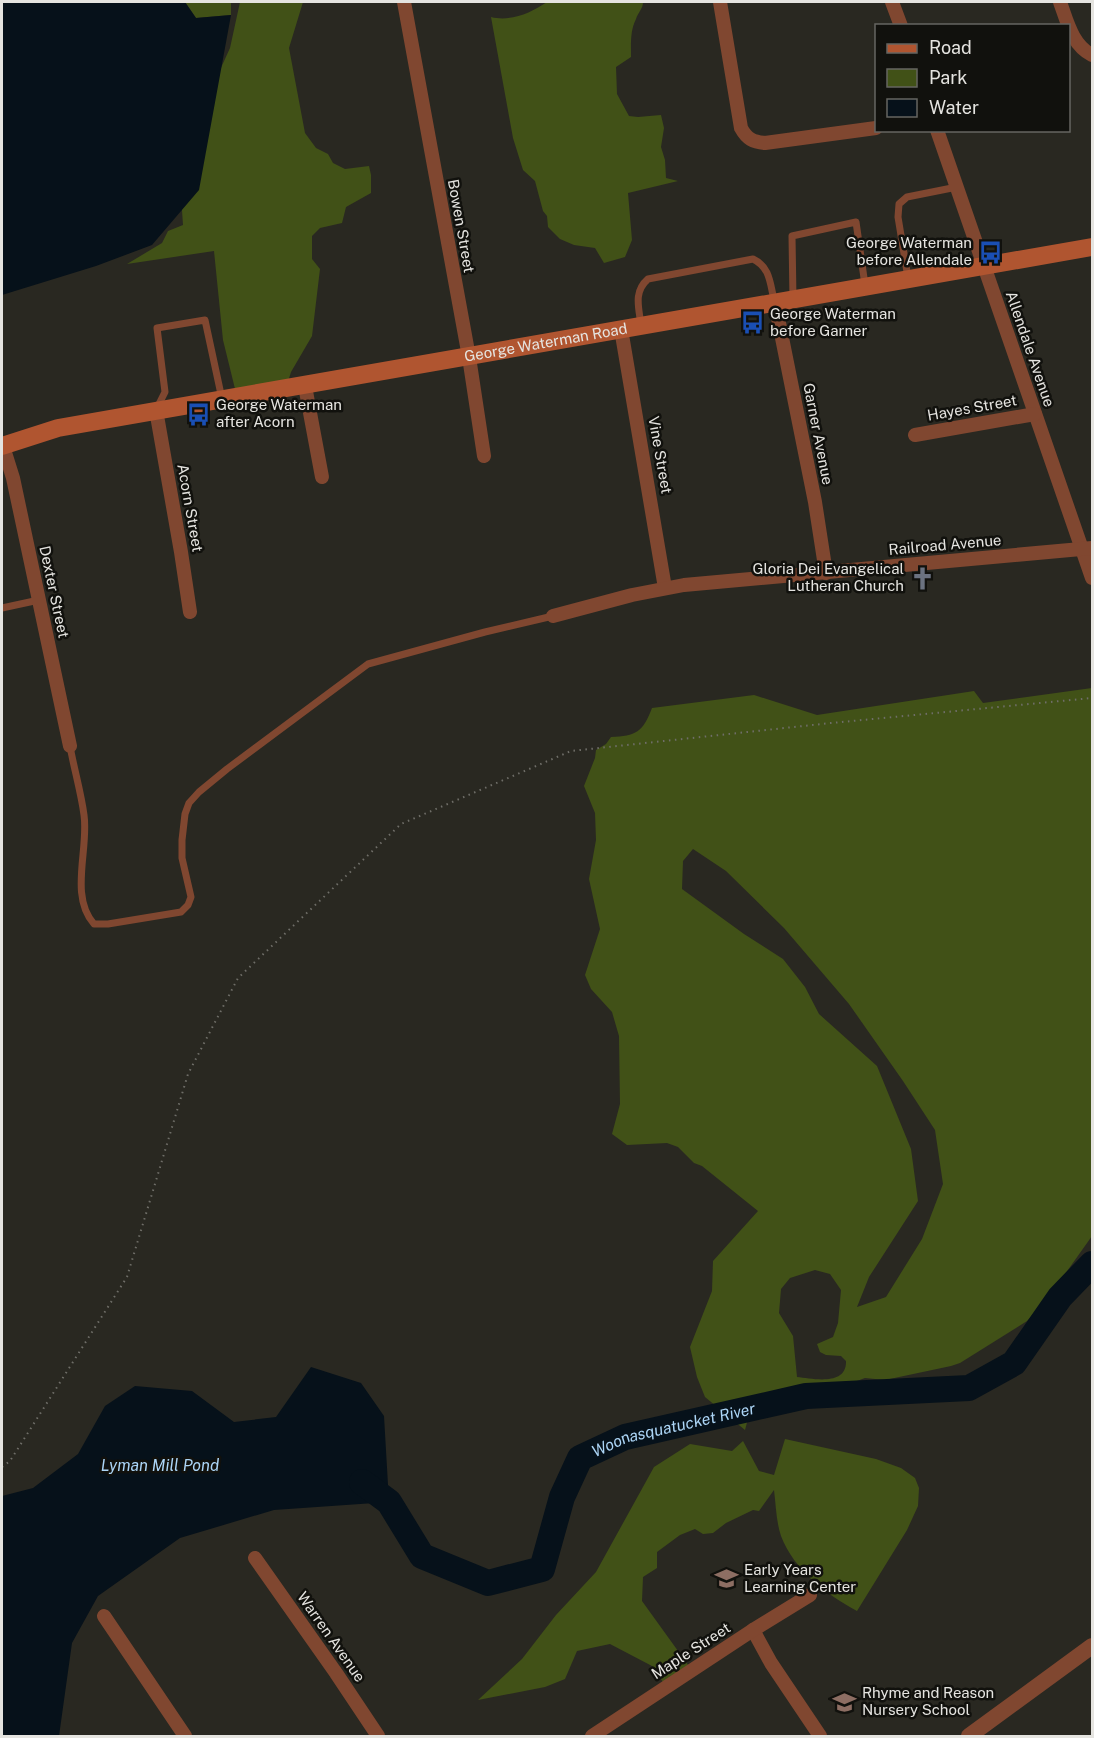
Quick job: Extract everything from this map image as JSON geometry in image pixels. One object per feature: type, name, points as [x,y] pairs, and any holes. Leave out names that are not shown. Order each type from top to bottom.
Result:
[{"type":"main road","name":"George Waterman Road","points":[[2,446],[58,428],[156,410],[305,386],[865,285],[1092,247]]},
{"type":"street","name":"Bowen Street","points":[[404,2],[469,357],[484,456]]},
{"type":"street","points":[[720,2],[741,128],[746,137],[755,142],[765,143],[875,128]]},
{"type":"street","points":[[892,2],[900,24]]},
{"type":"street","points":[[1060,2],[1069,24]]},
{"type":"street","points":[[1070,26],[1076,41],[1092,55]]},
{"type":"street","name":"Allendale Avenue","points":[[938,132],[1035,414],[1087,549],[1092,578]]},
{"type":"street","name":"Garner Avenue","points":[[775,303],[815,502],[826,573]]},
{"type":"street","name":"Vine Street","points":[[621,329],[665,588]]},
{"type":"street","points":[[305,386],[322,477]]},
{"type":"street","name":"Acorn Street","points":[[156,410],[190,612]]},
{"type":"street","name":"Hayes Street","points":[[915,435],[1035,414]]},
{"type":"street","name":"Dexter Street","points":[[2,446],[13,478],[70,746]]},
{"type":"street","name":"Railroad Avenue","points":[[553,616],[665,588],[1087,549]]},
{"type":"street","name":"Warren Avenue","points":[[255,1558],[378,1737]]},
{"type":"street","name":"Maple Street","points":[[592,1737],[810,1595]]},
{"type":"street","points":[[104,1616],[185,1737]]},
{"type":"street","points":[[753,1630],[771,1663],[820,1737]]},
{"type":"street","points":[[969,1737],[1092,1646]]},
{"type":"lane","points":[[908,278],[898,217],[899,204],[908,197],[957,187]]},
{"type":"lane","points":[[793,299],[792,236],[856,222],[865,285]]},
{"type":"lane","points":[[641,325],[638,294],[641,285],[648,279],[753,259],[761,262],[768,272],[775,303]]},
{"type":"lane","points":[[156,410],[165,392],[157,328],[205,320],[222,400]]},
{"type":"lane","points":[[2,608],[39,600]]},
{"type":"lane","points":[[70,746],[85,817],[82,895],[86,915],[94,924],[108,924],[181,912],[188,905],[190,897],[182,858],[185,814],[189,803],[199,792],[227,769],[369,664],[553,616]]},
{"type":"path","points":[[2,1467],[10,1461],[127,1277],[188,1074],[238,978],[401,824],[571,751],[1092,698]]},
{"type":"green space","points":[[185,2],[231,2],[231,15],[196,18]]},
{"type":"green space","points":[[240,2],[303,2],[289,48],[305,133],[316,148],[328,154],[333,163],[345,169],[369,166],[371,193],[346,207],[342,223],[320,228],[312,236],[312,259],[320,269],[312,336],[291,372],[286,388],[237,397],[223,340],[214,251],[127,264],[162,243],[168,231],[183,225],[181,196],[210,92],[230,48]]},
{"type":"green space","points":[[547,2],[643,2],[633,28],[631,57],[616,67],[617,94],[629,116],[661,115],[664,128],[661,147],[665,160],[666,178],[678,181],[628,193],[632,240],[625,257],[604,263],[595,248],[574,245],[560,239],[548,227],[547,216],[543,211],[535,181],[523,170],[513,138],[491,17],[520,16]]},
{"type":"green space","points":[[1092,688],[1092,1236],[1048,1298],[1027,1321],[960,1363],[885,1380],[865,1378],[846,1385],[788,1389],[749,1415],[745,1430],[705,1397],[697,1377],[690,1347],[712,1291],[713,1261],[758,1211],[702,1166],[694,1163],[678,1147],[667,1143],[627,1145],[612,1134],[620,1104],[619,1036],[612,1012],[591,989],[585,975],[600,929],[589,879],[596,840],[595,813],[584,786],[596,750],[606,744],[611,737],[633,734],[637,731],[645,723],[652,708],[754,695],[817,715],[974,691],[983,703]],"holes":[[[693,849],[726,871],[784,928],[849,1004],[935,1130],[943,1184],[922,1239],[886,1297],[857,1307],[869,1277],[918,1201],[911,1149],[877,1066],[819,1014],[805,987],[783,959],[682,889],[683,861]],[[815,1270],[830,1274],[841,1290],[838,1323],[833,1337],[817,1344],[820,1352],[826,1355],[841,1356],[846,1361],[845,1369],[835,1378],[797,1377],[793,1336],[779,1313],[781,1289],[790,1278]]]},
{"type":"green space","points":[[785,1439],[876,1459],[901,1468],[915,1478],[919,1488],[918,1506],[907,1530],[857,1611],[823,1589],[794,1560],[779,1530],[774,1490],[759,1511],[753,1510],[726,1523],[713,1533],[703,1534],[695,1529],[680,1535],[657,1552],[657,1568],[643,1577],[642,1601],[691,1669],[665,1685],[652,1666],[610,1644],[577,1651],[565,1679],[545,1687],[478,1700],[522,1659],[556,1615],[596,1572],[654,1467],[690,1444],[732,1451],[743,1441],[759,1471],[774,1475]]},
{"type":"water","points":[[2,2],[185,2],[196,18],[231,15],[199,190],[152,245],[96,266],[2,295]]},
{"type":"water","name":"Lyman Mill Pond","points":[[311,1367],[361,1383],[384,1416],[389,1502],[274,1510],[180,1538],[98,1596],[72,1643],[59,1736],[2,1736],[2,1496],[33,1488],[78,1454],[105,1406],[135,1386],[192,1391],[234,1422],[276,1417]]},
{"type":"waterway","name":"Woonasquatucket River","points":[[362,1482],[389,1502],[422,1556],[488,1583],[542,1569],[562,1497],[580,1458],[625,1437],[806,1396],[969,1388],[1014,1363],[1060,1297],[1092,1264]]},
{"type":"place","name":"George Waterman before Allendale","points":[[990,252]]},
{"type":"place","name":"George Waterman before Garner","points":[[752,323]]},
{"type":"place","name":"George Waterman after Acorn","points":[[198,414]]},
{"type":"place","name":"Gloria Dei Evangelical Lutheran Church","points":[[922,578]]},
{"type":"place","name":"Early Years Learning Center","points":[[726,1579]]},
{"type":"place","name":"Rhyme and Reason Nursery School","points":[[844,1702]]}]
